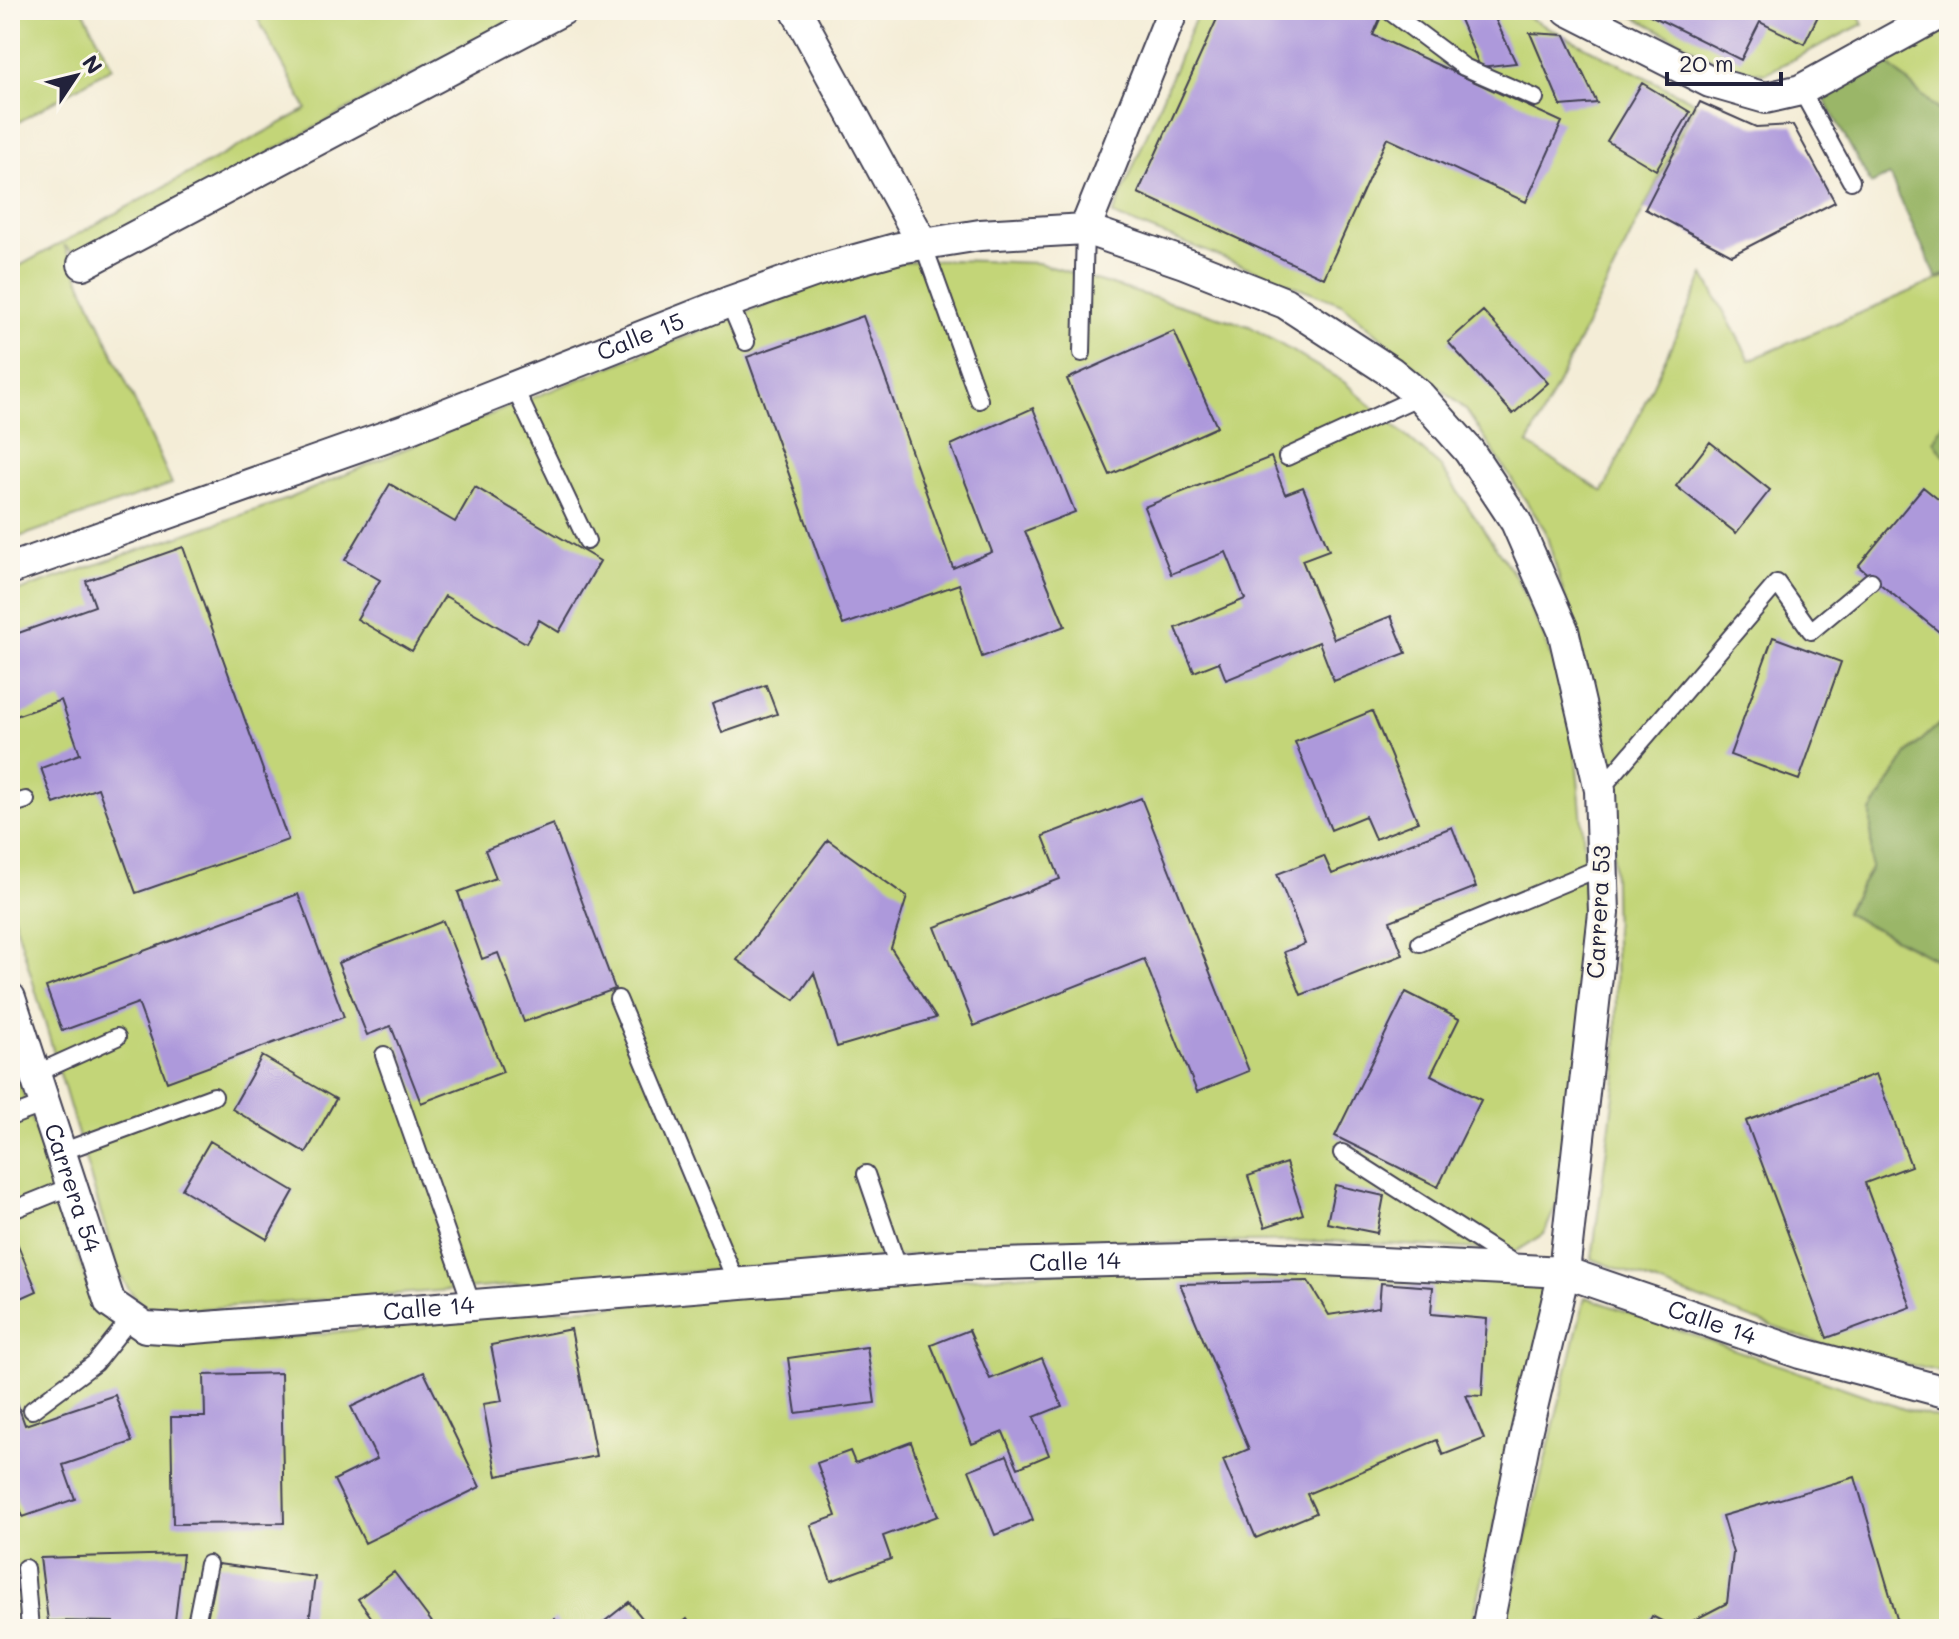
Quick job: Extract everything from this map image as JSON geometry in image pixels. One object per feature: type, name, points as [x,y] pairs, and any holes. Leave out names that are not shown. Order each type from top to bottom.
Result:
[{"type":"street","points":[[83,264],[562,10]]},
{"type":"street","points":[[796,10],[923,244]]},
{"type":"street","points":[[1085,229],[1173,10]]},
{"type":"street","points":[[1568,10],[1710,82],[1766,98],[1801,90],[1946,10]]},
{"type":"street","name":"Calle 15","points":[[10,569],[410,428],[729,302],[855,258],[980,235],[1085,229],[1184,263],[1285,303]]},
{"type":"street","name":"Carrera 53","points":[[1285,303],[1391,372],[1420,396],[1469,451],[1516,522],[1563,630],[1600,790],[1604,913],[1564,1272],[1526,1433],[1487,1629]]},
{"type":"street","name":"Carrera 54","points":[[10,998],[110,1303],[131,1318]]},
{"type":"street","name":"Calle 14","points":[[131,1318],[145,1327],[182,1329],[899,1270],[1260,1257],[1564,1272],[1800,1353],[1949,1393]]},
{"type":"lane","points":[[1388,10],[1464,67],[1535,98]]},
{"type":"lane","points":[[1801,90],[1851,181]]},
{"type":"lane","points":[[1082,353],[1085,229]]},
{"type":"lane","points":[[923,244],[979,400]]},
{"type":"lane","points":[[729,302],[746,342]]},
{"type":"lane","points":[[514,387],[587,541]]},
{"type":"lane","points":[[1287,457],[1420,396]]},
{"type":"lane","points":[[1600,790],[1777,583],[1811,631],[1871,581]]},
{"type":"lane","points":[[1420,943],[1604,866]]},
{"type":"lane","points":[[618,999],[737,1284]]},
{"type":"lane","points":[[35,1074],[117,1037]]},
{"type":"lane","points":[[384,1055],[472,1305]]},
{"type":"lane","points":[[61,1152],[214,1096]]},
{"type":"lane","points":[[10,1117],[45,1104]]},
{"type":"lane","points":[[1342,1153],[1523,1269]]},
{"type":"lane","points":[[866,1174],[899,1270]]},
{"type":"lane","points":[[10,1211],[72,1186]]},
{"type":"lane","points":[[32,1410],[95,1363],[131,1318]]},
{"type":"lane","points":[[195,1629],[208,1564]]},
{"type":"lane","points":[[25,1568],[30,1629]]},
{"type":"green space","points":[[10,10],[83,10],[112,67],[10,127]]},
{"type":"green space","points":[[253,10],[530,10],[78,257],[64,245],[172,484],[10,540],[10,271],[307,109]]},
{"type":"green space","points":[[1199,10],[1514,10],[1696,103],[1528,444],[1603,492],[1704,275],[1750,360],[1949,275],[1949,414],[1934,441],[1949,462],[1949,715],[1907,754],[1871,812],[1871,869],[1845,912],[1949,967],[1949,1374],[1820,1344],[1592,1259],[1617,1072],[1612,758],[1545,530],[1466,410],[1342,304],[1113,215]]},
{"type":"green space","points":[[1622,10],[1857,10],[1863,24],[1766,73],[1733,70]]},
{"type":"green space","points":[[1949,29],[1949,198],[1887,63]]},
{"type":"green space","points":[[1887,63],[1938,110],[1949,126],[1949,274],[1937,278],[1889,175],[1871,184],[1823,97]]},
{"type":"green space","points":[[901,262],[1038,263],[1249,326],[1344,382],[1440,466],[1516,577],[1544,637],[1573,724],[1584,845],[1582,1056],[1560,1196],[1544,1234],[1517,1251],[1329,1241],[1066,1244],[183,1310],[144,1305],[132,1294],[119,1274],[10,904],[10,594],[288,499],[426,440],[822,283]]},
{"type":"green space","points":[[1949,414],[1949,462],[1934,441]]},
{"type":"green space","points":[[1949,715],[1949,966],[1845,913],[1871,869],[1871,812],[1907,754]]},
{"type":"green space","points":[[10,1054],[96,1310],[122,1329],[155,1345],[242,1343],[457,1318],[1081,1270],[1254,1268],[1550,1284],[1471,1629],[10,1629]]},
{"type":"green space","points":[[1585,1297],[1904,1409],[1949,1421],[1949,1629],[1504,1629]]},
{"type":"building","points":[[1221,10],[1384,10],[1373,35],[1562,122],[1526,202],[1387,138],[1324,278],[1138,193]]},
{"type":"building","points":[[1456,10],[1491,10],[1516,63],[1480,67]]},
{"type":"building","points":[[1640,10],[1734,10],[1746,16],[1749,10],[1821,10],[1804,44],[1760,22],[1741,60]]},
{"type":"building","points":[[1530,33],[1565,35],[1597,103],[1561,106]]},
{"type":"building","points":[[1642,83],[1690,112],[1656,170],[1607,141]]},
{"type":"building","points":[[1700,102],[1756,127],[1793,125],[1835,202],[1732,255],[1645,209]]},
{"type":"building","points":[[1483,311],[1548,383],[1513,414],[1448,342]]},
{"type":"building","points":[[863,316],[953,568],[992,552],[951,445],[1033,408],[1075,512],[1025,531],[1065,626],[982,657],[959,584],[843,625],[747,357]]},
{"type":"building","points":[[1174,331],[1217,427],[1110,475],[1067,379]]},
{"type":"building","points":[[1710,442],[1770,490],[1736,533],[1676,486]]},
{"type":"building","points":[[1271,457],[1285,494],[1303,487],[1329,550],[1302,560],[1334,639],[1391,616],[1406,653],[1334,681],[1319,642],[1226,680],[1219,662],[1194,672],[1176,628],[1245,599],[1226,552],[1171,574],[1144,507]]},
{"type":"building","points":[[390,484],[455,522],[475,487],[600,561],[559,632],[539,620],[526,643],[445,596],[412,651],[357,619],[380,580],[345,560]]},
{"type":"building","points":[[1923,487],[1949,508],[1949,640],[1858,566]]},
{"type":"building","points":[[183,547],[288,840],[136,893],[98,788],[54,804],[41,768],[80,754],[61,700],[10,718],[10,636],[95,606],[86,581]]},
{"type":"building","points":[[1773,637],[1841,662],[1799,780],[1730,755]]},
{"type":"building","points":[[766,685],[777,714],[722,733],[712,704]]},
{"type":"building","points":[[1372,711],[1418,822],[1375,839],[1365,816],[1331,830],[1295,742]]},
{"type":"building","points":[[1141,798],[1249,1071],[1197,1092],[1144,959],[974,1026],[935,927],[1060,879],[1043,836]]},
{"type":"building","points":[[553,824],[615,989],[524,1022],[498,953],[482,959],[458,892],[496,878],[485,850]]},
{"type":"building","points":[[1452,827],[1476,887],[1390,921],[1403,955],[1301,995],[1284,952],[1305,944],[1277,874],[1324,856],[1332,874]]},
{"type":"building","points":[[828,840],[907,897],[891,948],[936,1018],[837,1047],[814,973],[795,1000],[737,960]]},
{"type":"building","points":[[298,894],[344,1017],[167,1082],[138,1003],[62,1031],[46,987]]},
{"type":"building","points":[[443,921],[503,1072],[421,1103],[391,1026],[367,1035],[338,963]]},
{"type":"building","points":[[1406,992],[1459,1019],[1431,1075],[1481,1100],[1438,1187],[1335,1136]]},
{"type":"building","points":[[262,1056],[336,1099],[306,1153],[232,1109]]},
{"type":"building","points":[[1876,1074],[1911,1166],[1865,1183],[1911,1307],[1827,1338],[1746,1121]]},
{"type":"building","points":[[210,1141],[294,1191],[267,1239],[182,1189]]},
{"type":"building","points":[[1286,1163],[1303,1214],[1265,1227],[1248,1176]]},
{"type":"building","points":[[1335,1185],[1384,1196],[1377,1233],[1327,1223]]},
{"type":"building","points":[[10,1226],[37,1291],[10,1303]]},
{"type":"building","points":[[1308,1281],[1329,1315],[1379,1307],[1381,1283],[1433,1287],[1431,1314],[1487,1319],[1482,1396],[1466,1395],[1484,1439],[1443,1455],[1437,1440],[1307,1494],[1316,1513],[1256,1538],[1223,1460],[1249,1449],[1180,1284]]},
{"type":"building","points":[[571,1329],[596,1456],[497,1476],[483,1404],[502,1401],[491,1345]]},
{"type":"building","points":[[969,1330],[990,1379],[1042,1358],[1062,1406],[1034,1417],[1049,1455],[1018,1468],[1003,1432],[972,1444],[931,1345]]},
{"type":"building","points":[[867,1347],[875,1403],[796,1413],[788,1358]]},
{"type":"building","points":[[424,1372],[480,1487],[365,1543],[334,1480],[377,1459],[351,1407]]},
{"type":"building","points":[[281,1373],[284,1523],[173,1524],[171,1417],[205,1417],[204,1375]]},
{"type":"building","points":[[10,1383],[25,1425],[115,1395],[132,1442],[63,1465],[75,1499],[23,1517],[10,1480]]},
{"type":"building","points":[[911,1442],[938,1516],[883,1536],[891,1559],[831,1581],[811,1525],[836,1516],[817,1463],[850,1451],[855,1463]]},
{"type":"building","points":[[1007,1455],[1033,1520],[995,1535],[969,1470]]},
{"type":"building","points":[[1855,1477],[1900,1629],[1677,1629],[1727,1603],[1733,1553],[1722,1516]]},
{"type":"building","points":[[183,1554],[174,1629],[113,1629],[113,1622],[48,1621],[40,1558]]},
{"type":"building","points":[[218,1564],[315,1577],[308,1629],[205,1629]]},
{"type":"building","points":[[10,1569],[22,1588],[10,1596]]},
{"type":"building","points":[[394,1572],[437,1629],[380,1629],[358,1599]]},
{"type":"building","points":[[629,1602],[651,1629],[595,1629]]},
{"type":"building","points":[[1652,1616],[1677,1629],[1645,1629]]},
{"type":"building","points":[[555,1619],[563,1629],[542,1629]]},
{"type":"building","points":[[687,1619],[695,1629],[675,1629]]}]
